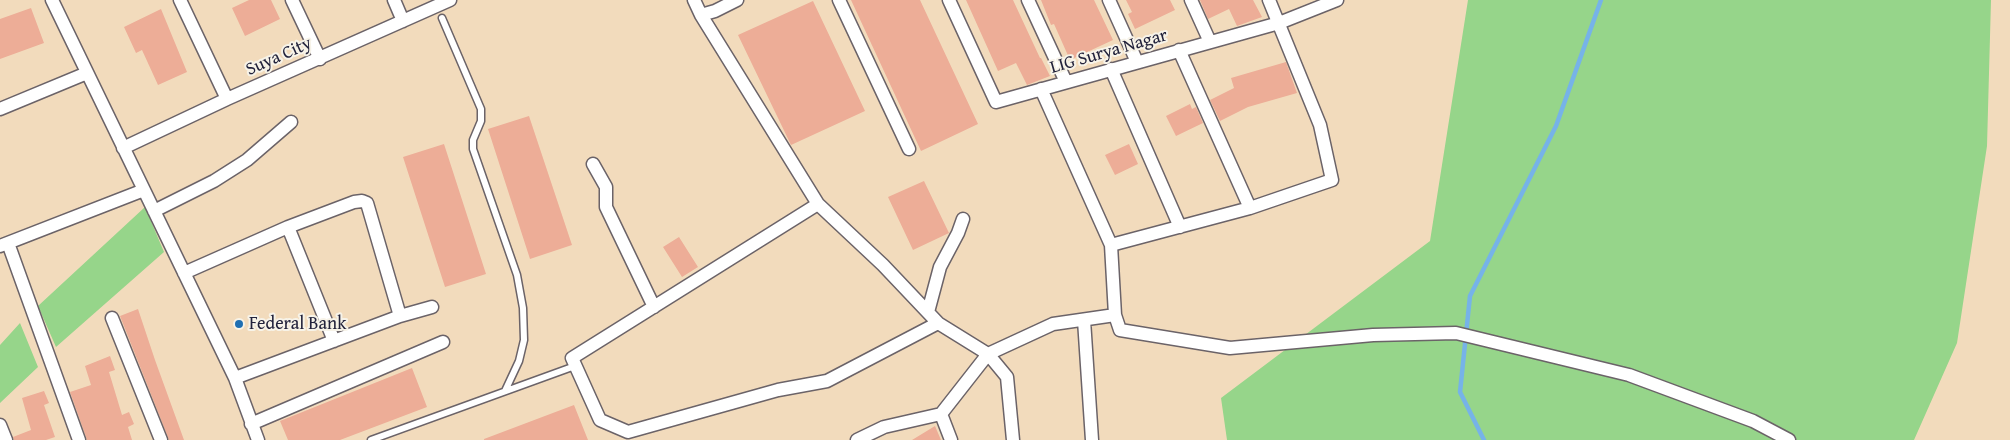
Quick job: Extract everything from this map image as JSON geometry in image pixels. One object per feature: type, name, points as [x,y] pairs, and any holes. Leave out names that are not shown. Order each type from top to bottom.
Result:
[{"type":"street","points":[[180,0],[227,99]]},
{"type":"street","points":[[292,0],[320,59]]},
{"type":"street","points":[[394,0],[403,21]]},
{"type":"street","name":"Suya City","points":[[123,148],[227,99],[450,0]]},
{"type":"street","points":[[694,0],[701,15],[818,204],[883,265],[938,323],[988,354],[1007,377],[1013,440]]},
{"type":"street","points":[[701,15],[715,11],[737,0]]},
{"type":"street","points":[[839,0],[909,149]]},
{"type":"street","name":"LIG Surya Nagar","points":[[949,0],[996,102],[1179,50],[1279,24],[1337,0]]},
{"type":"street","points":[[1028,0],[1066,82]]},
{"type":"street","points":[[1110,0],[1138,62]]},
{"type":"street","points":[[1191,0],[1210,42]]},
{"type":"street","points":[[1110,245],[1250,208],[1332,180],[1320,125],[1268,0]]},
{"type":"street","points":[[56,1],[87,73],[234,378],[258,440]]},
{"type":"street","points":[[1179,50],[1250,208]]},
{"type":"street","points":[[1111,69],[1180,227]]},
{"type":"street","points":[[0,109],[87,73]]},
{"type":"street","points":[[1041,89],[1110,245],[1115,315],[1120,330],[1230,348],[1373,335],[1456,333],[1629,375],[1752,421],[1789,440]]},
{"type":"street","points":[[154,212],[214,181],[247,160],[292,122]]},
{"type":"street","points":[[594,164],[606,187],[606,207],[654,307]]},
{"type":"street","points":[[79,440],[4,245],[144,190]]},
{"type":"street","points":[[184,273],[288,228],[354,202],[362,201],[367,203],[400,316]]},
{"type":"street","points":[[818,204],[572,358],[600,420],[627,436],[778,390],[827,381],[938,323]]},
{"type":"street","points":[[928,312],[940,267],[958,233],[963,219]]},
{"type":"street","points":[[288,228],[334,341]]},
{"type":"street","points":[[234,378],[400,316],[432,307]]},
{"type":"street","points":[[857,440],[884,426],[941,414],[988,354],[1053,324],[1115,315]]},
{"type":"street","points":[[112,318],[161,440]]},
{"type":"street","points":[[1084,320],[1092,440]]},
{"type":"street","points":[[252,424],[443,342]]},
{"type":"street","points":[[941,414],[951,440]]},
{"type":"street","points":[[0,425],[6,440]]},
{"type":"lane","points":[[442,18],[481,109],[481,121],[473,140],[474,149],[517,275],[524,340],[519,361],[505,392]]},
{"type":"lane","points":[[370,440],[575,366]]},
{"type":"green space","points":[[1468,0],[1991,0],[1987,146],[1957,343],[1914,440],[1227,440],[1221,398],[1430,241]]},
{"type":"green space","points":[[145,207],[164,252],[56,347],[38,306]]},
{"type":"green space","points":[[20,323],[38,367],[0,403],[0,345]]},
{"type":"building","points":[[249,0],[271,0],[280,19],[245,36],[232,8]]},
{"type":"building","points":[[851,0],[920,0],[978,124],[921,151]]},
{"type":"building","points":[[966,0],[1013,0],[1050,76],[1027,85],[1016,63],[998,71]]},
{"type":"building","points":[[1041,0],[1094,0],[1113,40],[1070,60],[1054,24],[1051,25]]},
{"type":"building","points":[[1126,0],[1170,0],[1175,10],[1135,29],[1128,14],[1132,12]]},
{"type":"building","points":[[1200,0],[1253,0],[1262,17],[1237,26],[1229,9],[1208,19]]},
{"type":"building","points":[[813,1],[865,111],[791,145],[738,35]]},
{"type":"building","points":[[31,8],[44,43],[0,59],[0,19]]},
{"type":"building","points":[[161,9],[187,72],[158,85],[142,50],[136,53],[124,27]]},
{"type":"building","points":[[1286,62],[1297,93],[1248,107],[1220,121],[1210,100],[1234,88],[1231,78]]},
{"type":"building","points":[[1190,104],[1192,109],[1196,107],[1203,123],[1176,136],[1166,116]]},
{"type":"building","points":[[529,116],[572,245],[530,259],[488,129]]},
{"type":"building","points":[[444,144],[486,274],[445,287],[403,157]]},
{"type":"building","points":[[1129,144],[1138,164],[1115,175],[1105,155]]},
{"type":"building","points":[[924,181],[949,233],[913,250],[888,197]]},
{"type":"building","points":[[679,237],[698,267],[682,277],[663,247]]},
{"type":"building","points":[[138,309],[184,440],[169,440],[120,316]]},
{"type":"building","points":[[110,356],[115,370],[109,372],[122,415],[129,412],[134,424],[128,427],[132,440],[87,440],[70,392],[91,385],[85,366]]},
{"type":"building","points":[[412,368],[427,407],[340,440],[288,440],[280,421]]},
{"type":"building","points":[[44,391],[49,403],[44,405],[55,437],[46,440],[14,440],[13,437],[31,430],[22,398]]},
{"type":"building","points":[[574,405],[588,440],[484,440],[484,439]]},
{"type":"building","points":[[935,426],[941,440],[912,440]]},
{"type":"waterway","points":[[1484,440],[1460,392],[1470,296],[1556,126],[1601,0]]},
{"type":"place","name":"Federal Bank","points":[[239,324]]}]
